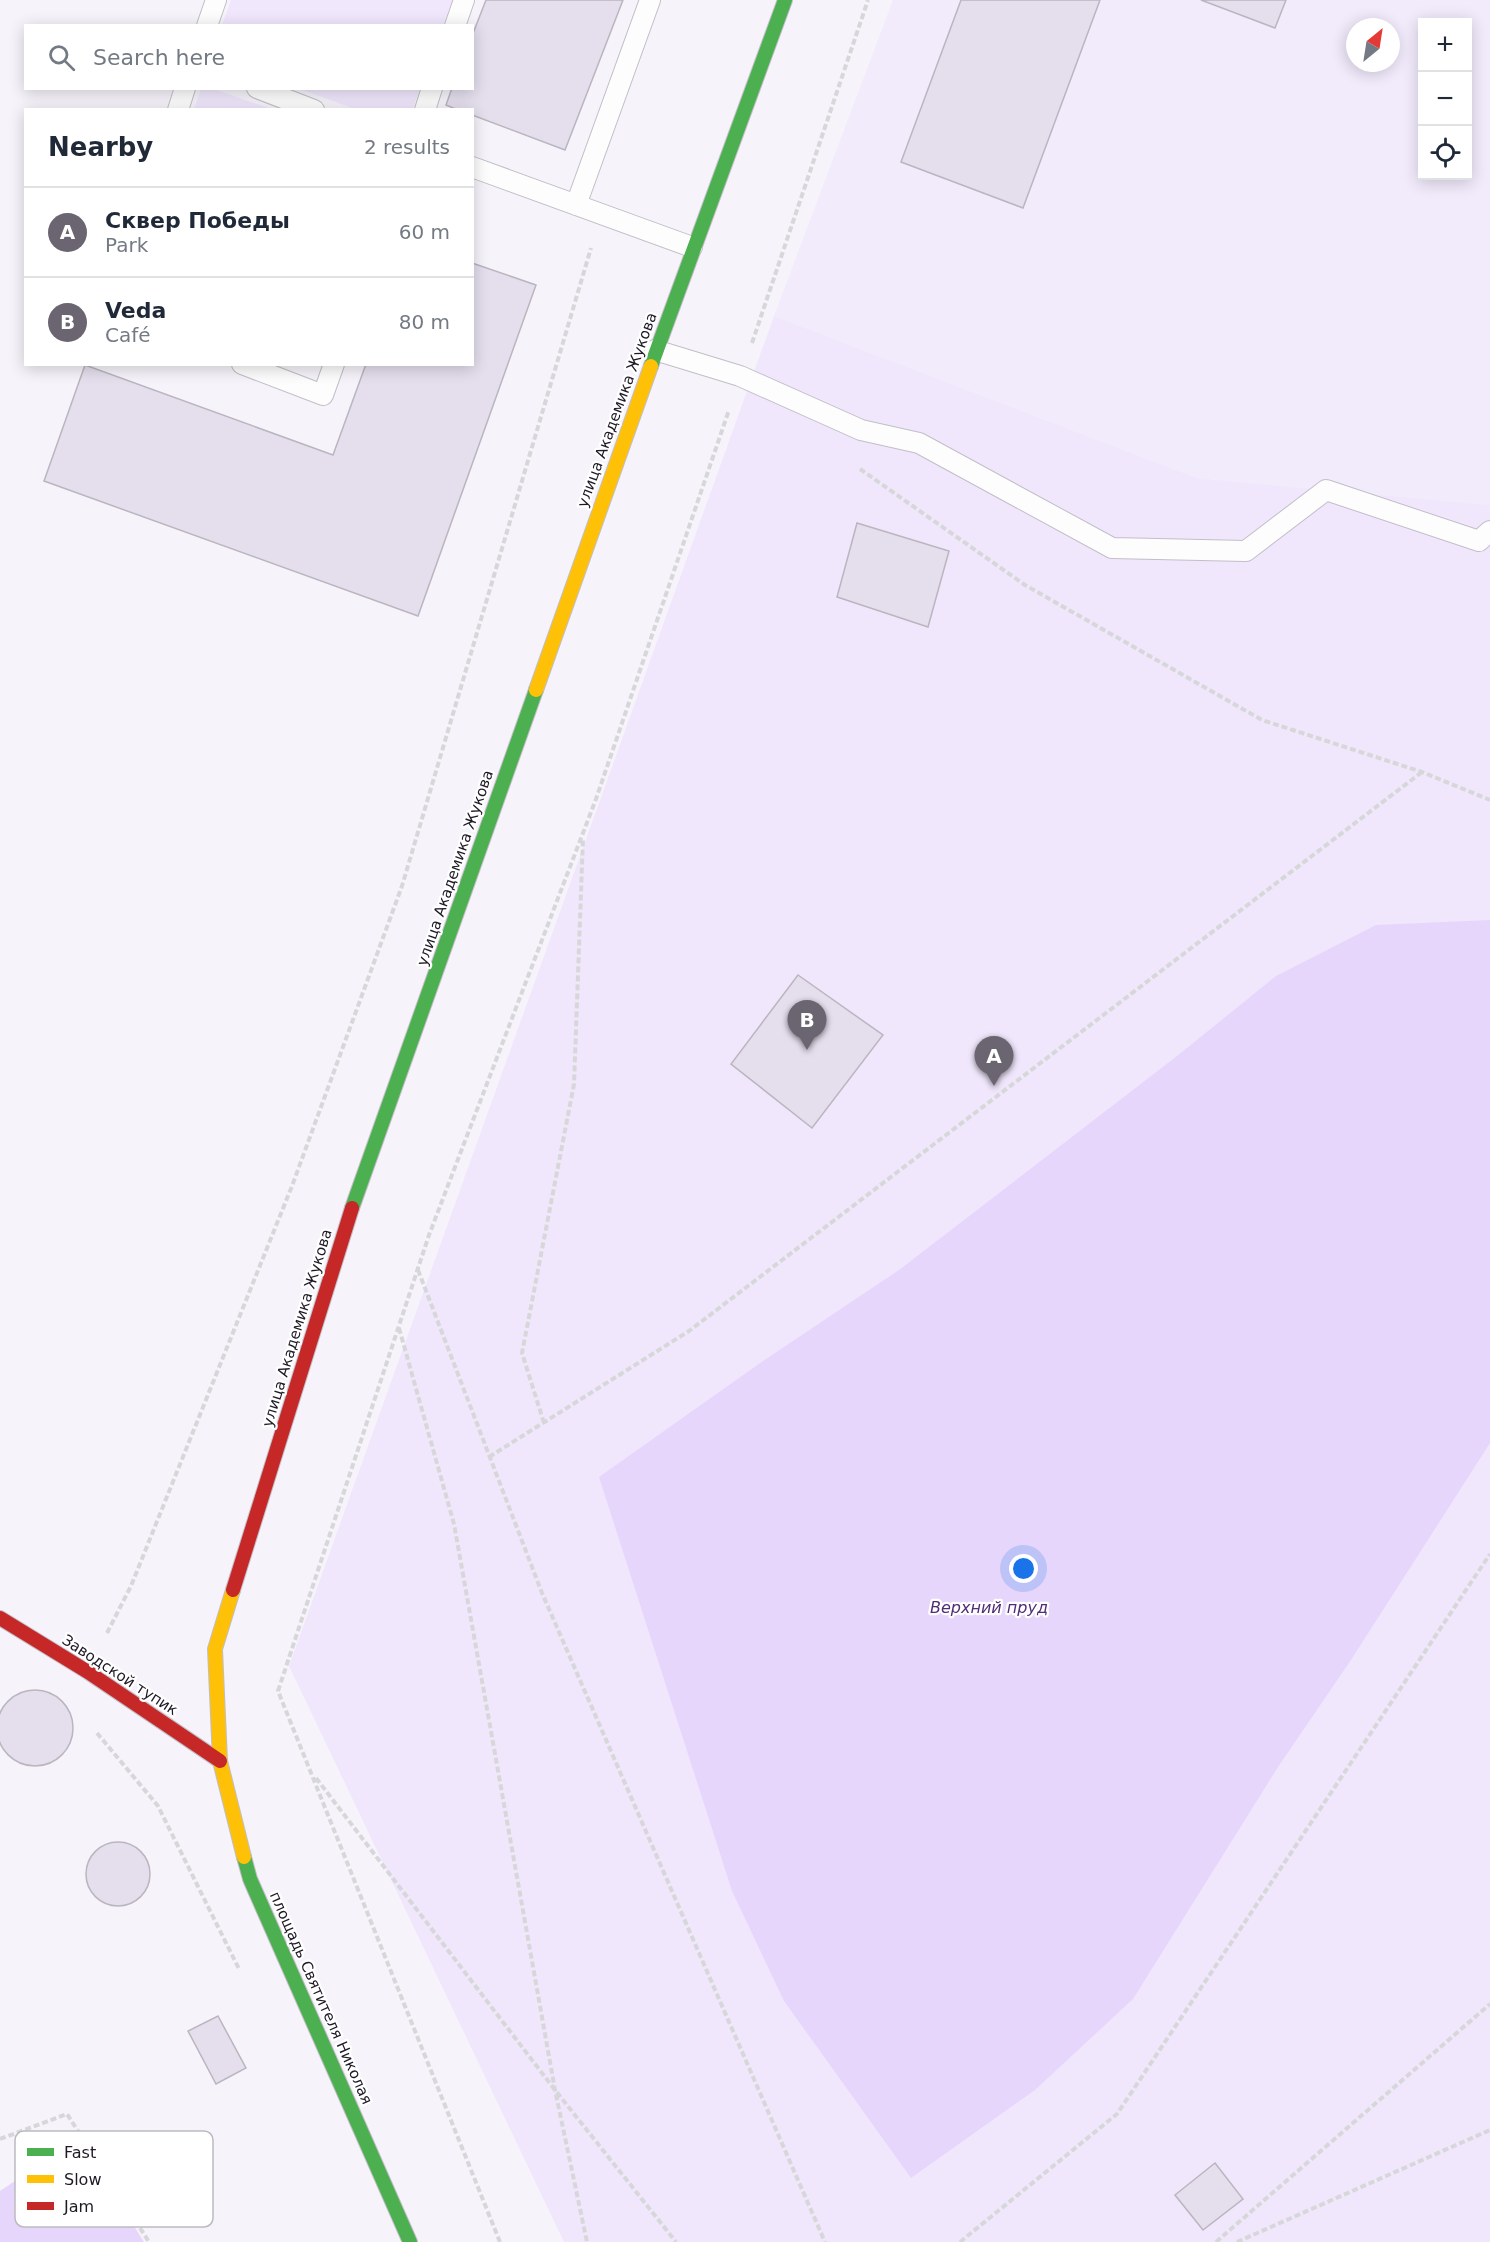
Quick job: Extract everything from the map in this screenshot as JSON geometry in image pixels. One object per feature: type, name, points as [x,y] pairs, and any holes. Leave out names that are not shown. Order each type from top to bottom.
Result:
[{"type":"main road","name":"улица Академика Жукова","points":[[220,1761],[215,1649],[350,1214],[655,350],[785,0]]},
{"type":"main road","name":"Заводской тупик","points":[[0,1618],[88,1671],[220,1761]]},
{"type":"main road","name":"площадь Святителя Николая","points":[[220,1761],[250,1879],[410,2242]]},
{"type":"lane","points":[[208,24],[216,0]]},
{"type":"lane","points":[[456,24],[464,0]]},
{"type":"lane","points":[[576,206],[650,0]]},
{"type":"lane","points":[[179,108],[184,90]]},
{"type":"lane","points":[[262,90],[309,108]]},
{"type":"lane","points":[[426,108],[431,90]]},
{"type":"lane","points":[[474,168],[692,247]]},
{"type":"lane","points":[[655,350],[740,376],[861,430],[919,443],[1112,548],[1246,551],[1326,490],[1479,541],[1490,531]]},
{"type":"lane","points":[[247,366],[323,395],[333,366]]},
{"type":"path","points":[[740,376],[868,0]]},
{"type":"path","points":[[500,2242],[278,1691],[429,1235],[583,834],[730,408],[740,411]]},
{"type":"path","points":[[850,463],[1025,585],[1262,720],[1422,772],[1490,800]]},
{"type":"path","points":[[489,1457],[689,1331],[1422,772]]},
{"type":"path","points":[[544,1423],[522,1353],[574,1084],[583,834]]},
{"type":"path","points":[[417,1270],[542,1593],[825,2242]]},
{"type":"path","points":[[399,1327],[454,1524],[555,2090],[587,2242]]},
{"type":"path","points":[[960,2242],[1118,2114],[1490,1554]]},
{"type":"path","points":[[312,1773],[555,2090],[676,2242]]},
{"type":"path","points":[[1216,2242],[1490,2004]]},
{"type":"path","points":[[21,2131],[67,2114],[78,2131]]},
{"type":"path","points":[[1237,2242],[1490,2130]]},
{"type":"path","points":[[0,2139],[15,2133]]},
{"type":"path","points":[[139,2227],[148,2242]]},
{"type":"shaded area","points":[[231,0],[453,0],[443,24],[222,24]]},
{"type":"shaded area","points":[[893,0],[1490,0],[1490,505],[1197,478],[774,316]]},
{"type":"shaded area","points":[[201,90],[217,90],[268,108],[194,108]]},
{"type":"shaded area","points":[[303,90],[420,90],[413,108],[352,108]]},
{"type":"shaded area","points":[[774,316],[1197,478],[1490,505],[1490,2242],[564,2242],[289,1666]]},
{"type":"water","name":"Верхний пруд","points":[[1490,920],[1490,1443],[1351,1660],[1278,1767],[1133,1999],[1035,2090],[911,2178],[784,2001],[732,1891],[599,1477],[763,1361],[899,1270],[1177,1056],[1276,976],[1376,925]]},
{"type":"water","points":[[15,2181],[15,2227],[135,2227],[144,2242],[0,2242],[0,2191]]},
{"type":"building","points":[[486,0],[623,0],[565,150],[474,116],[474,108],[453,108],[446,105],[451,90],[474,90],[474,31]]},
{"type":"building","points":[[961,0],[1100,0],[1023,208],[901,162]]},
{"type":"building","points":[[1201,0],[1286,0],[1275,28]]},
{"type":"building","points":[[474,264],[536,285],[418,616],[44,481],[85,366],[333,455],[365,366],[474,366]]},
{"type":"building","points":[[857,523],[949,551],[928,627],[837,597]]},
{"type":"building","points":[[798,975],[883,1035],[812,1128],[731,1064]]},
{"type":"building","points":[[28,1691],[49,1693],[62,1701],[72,1721],[70,1742],[62,1755],[42,1765],[28,1765],[14,1759],[8,1755],[-1,1738],[-1,1718],[4,1707],[14,1697]]},
{"type":"building","points":[[112,1842],[124,1842],[141,1851],[148,1862],[150,1874],[148,1886],[141,1897],[124,1906],[112,1906],[100,1901],[91,1892],[86,1880],[86,1868],[91,1856],[100,1847]]},
{"type":"building","points":[[218,2016],[246,2068],[216,2084],[188,2031]]},
{"type":"building","points":[[1215,2163],[1243,2199],[1203,2230],[1175,2195]]},
{"type":"traffic: fast","points":[[651,366],[785,0]]},
{"type":"traffic: fast","points":[[352,1208],[536,690]]},
{"type":"traffic: fast","points":[[244,1857],[250,1879],[410,2242]]},
{"type":"traffic: slow","points":[[536,690],[651,366]]},
{"type":"traffic: slow","points":[[233,1590],[215,1649],[220,1761],[244,1857]]},
{"type":"traffic: jam","points":[[233,1590],[352,1208]]},
{"type":"traffic: jam","points":[[0,1618],[88,1672],[220,1761]]},
{"type":"place","name":"Veda","points":[[807,1050]]},
{"type":"place","name":"Сквер Победы","points":[[994,1086]]}]
